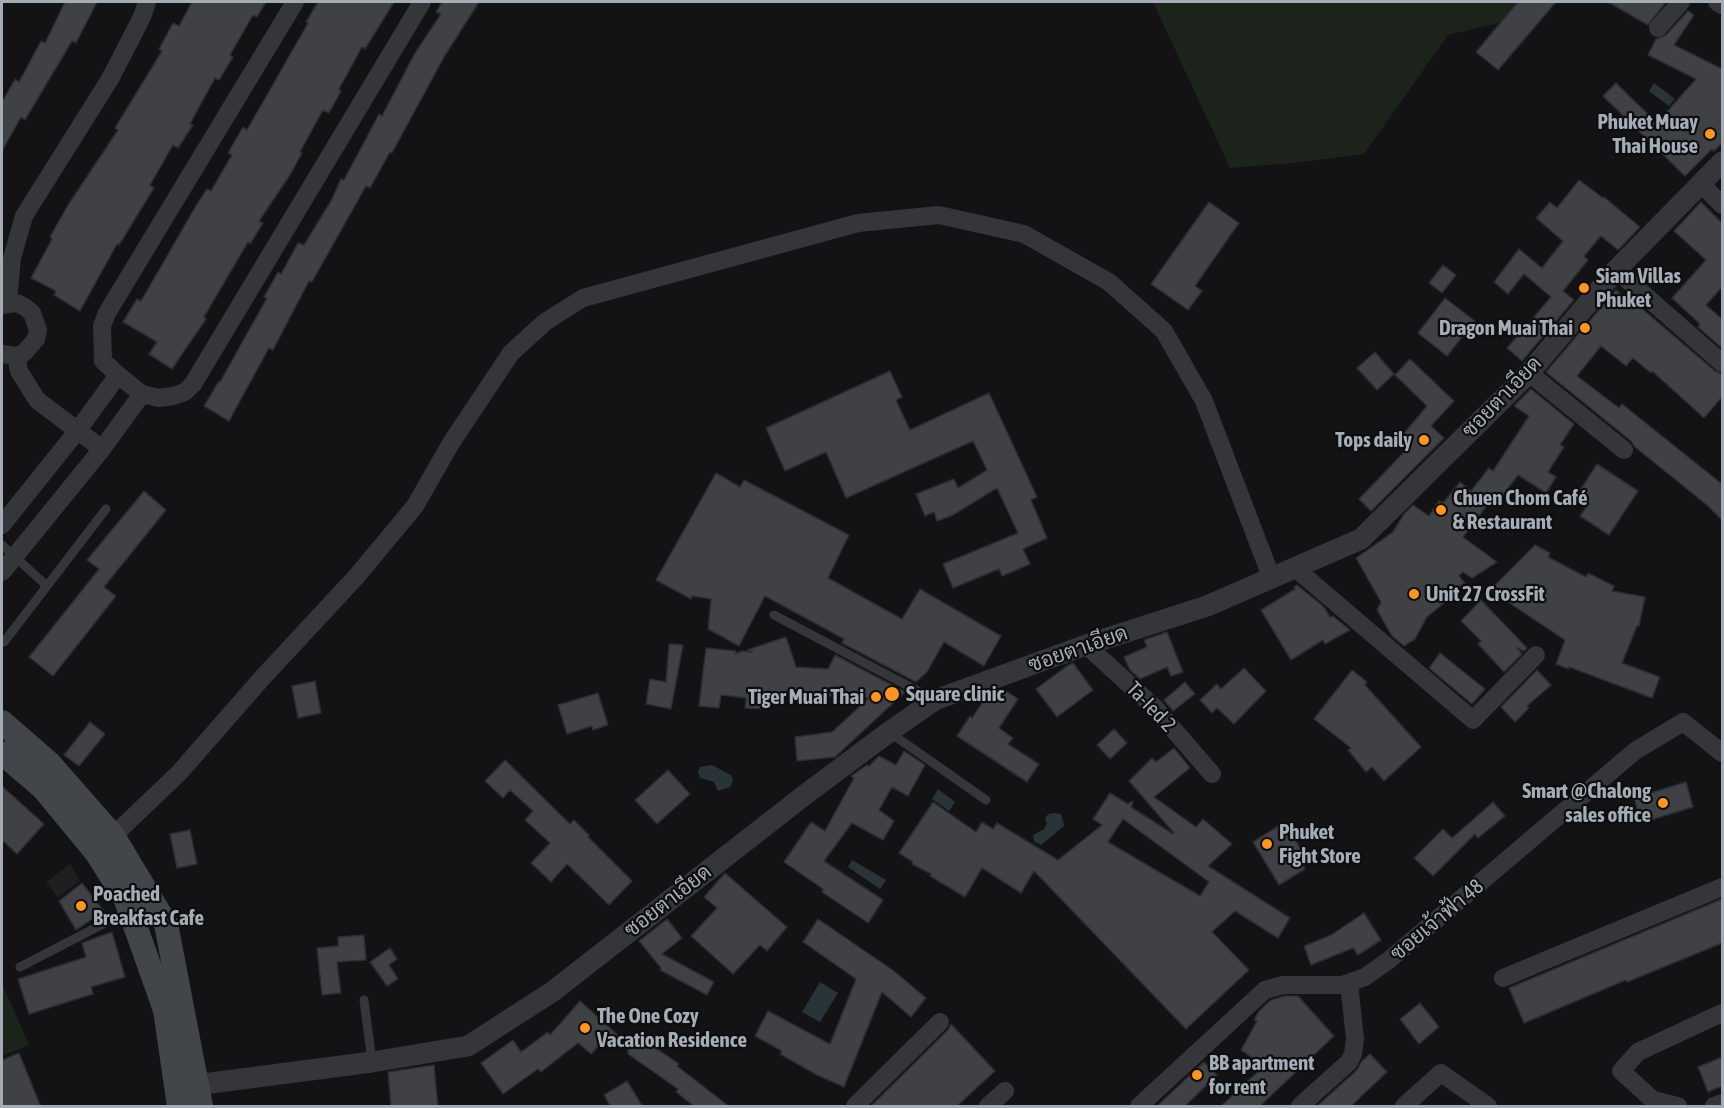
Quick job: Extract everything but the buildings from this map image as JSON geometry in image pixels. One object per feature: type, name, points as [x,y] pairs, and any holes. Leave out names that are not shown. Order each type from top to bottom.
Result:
[{"type":"main road","points":[[2,722],[49,763],[113,836],[166,924],[189,1096]]},
{"type":"main road","points":[[2,753],[44,789],[96,852],[126,900],[165,1010],[189,1096]]},
{"type":"street","points":[[102,449],[37,400],[9,355],[24,353],[31,347],[38,330],[32,313],[17,303],[5,304],[12,258],[24,216],[110,79],[142,17],[147,2]]},
{"type":"street","points":[[295,2],[107,313],[102,326],[103,361],[142,394],[159,398],[173,396],[185,392],[193,384],[422,2]]},
{"type":"street","points":[[1658,28],[1681,2]]},
{"type":"street","points":[[1717,2],[1722,5]]},
{"type":"street","name":"ซอยตาเอียด","points":[[189,1096],[468,1046],[552,992],[889,732],[935,700],[1086,645],[1207,606],[1361,539],[1529,373],[1616,270],[1722,162]]},
{"type":"street","points":[[1701,184],[1722,205]]},
{"type":"street","points":[[113,836],[179,773],[363,568],[415,506],[452,443],[511,353],[545,322],[584,298],[858,223],[939,215],[1024,234],[1109,282],[1164,330],[1204,401],[1272,579]]},
{"type":"street","points":[[1616,270],[1722,363]]},
{"type":"street","points":[[1529,373],[1624,450]]},
{"type":"street","points":[[2,525],[78,430],[118,375]]},
{"type":"street","points":[[2,572],[8,551],[102,449],[142,394]]},
{"type":"street","points":[[1295,568],[1473,720],[1536,655]]},
{"type":"street","name":"Ta-Ied 2","points":[[1086,645],[1154,707],[1212,774]]},
{"type":"street","name":"ซอยเจ้าฟ้า 48","points":[[1139,1107],[1265,990],[1284,985],[1342,985],[1365,977],[1389,960],[1635,751],[1683,722],[1722,753]]},
{"type":"street","points":[[1503,978],[1722,887]]},
{"type":"street","points":[[1300,1107],[1349,1062],[1353,1054],[1355,1039],[1349,983]]},
{"type":"street","points":[[1678,1107],[1653,1100],[1621,1071],[1638,1052],[1722,1013]]},
{"type":"street","points":[[855,1107],[940,1022]]},
{"type":"street","points":[[1404,1107],[1441,1073],[1488,1107]]},
{"type":"street","points":[[988,1107],[1005,1091]]},
{"type":"street","points":[[1714,1107],[1722,1103]]},
{"type":"lane","points":[[4,642],[106,509]]},
{"type":"lane","points":[[8,551],[46,586]]},
{"type":"lane","points":[[774,615],[935,700]]},
{"type":"lane","points":[[889,732],[987,800]]},
{"type":"lane","points":[[20,967],[130,910]]},
{"type":"lane","points":[[364,1000],[372,1062]]},
{"type":"shaded area","points":[[1153,2],[1519,2],[1508,21],[1448,35],[1364,154],[1230,168]]},
{"type":"shaded area","points":[[1654,83],[1675,99],[1669,106],[1649,91]]},
{"type":"shaded area","points":[[712,765],[731,775],[733,781],[730,787],[718,791],[714,782],[700,778],[698,772],[700,767]]},
{"type":"shaded area","points":[[938,789],[955,802],[949,811],[932,799]]},
{"type":"shaded area","points":[[1048,814],[1061,814],[1064,826],[1041,845],[1034,841],[1033,835],[1044,829]]},
{"type":"shaded area","points":[[852,860],[886,880],[880,889],[848,867]]},
{"type":"shaded area","points":[[70,864],[80,881],[58,898],[46,882]]},
{"type":"shaded area","points":[[820,982],[838,993],[820,1022],[802,1012]]},
{"type":"shaded area","points":[[2,983],[29,1045],[2,1056]]},
{"type":"place","name":"Phuket Muay Thai House","points":[[1710,134]]},
{"type":"place","name":"Siam Villas Phuket","points":[[1584,288]]},
{"type":"place","name":"Dragon Muai Thai","points":[[1585,328]]},
{"type":"place","name":"Tops daily","points":[[1424,440]]},
{"type":"place","name":"Chuen Chom Café & Restaurant","points":[[1441,510]]},
{"type":"place","name":"Unit 27 CrossFit","points":[[1414,594]]},
{"type":"place","name":"Square clinic","points":[[892,694]]},
{"type":"place","name":"Tiger Muai Thai","points":[[876,697]]},
{"type":"place","name":"Smart @Chalong sales office","points":[[1663,803]]},
{"type":"place","name":"Phuket Fight Store","points":[[1267,844]]},
{"type":"place","name":"Poached Breakfast Cafe","points":[[81,906]]},
{"type":"place","name":"The One Cozy Vacation Residence","points":[[585,1028]]},
{"type":"place","name":"BB apartment for rent","points":[[1197,1075]]}]
